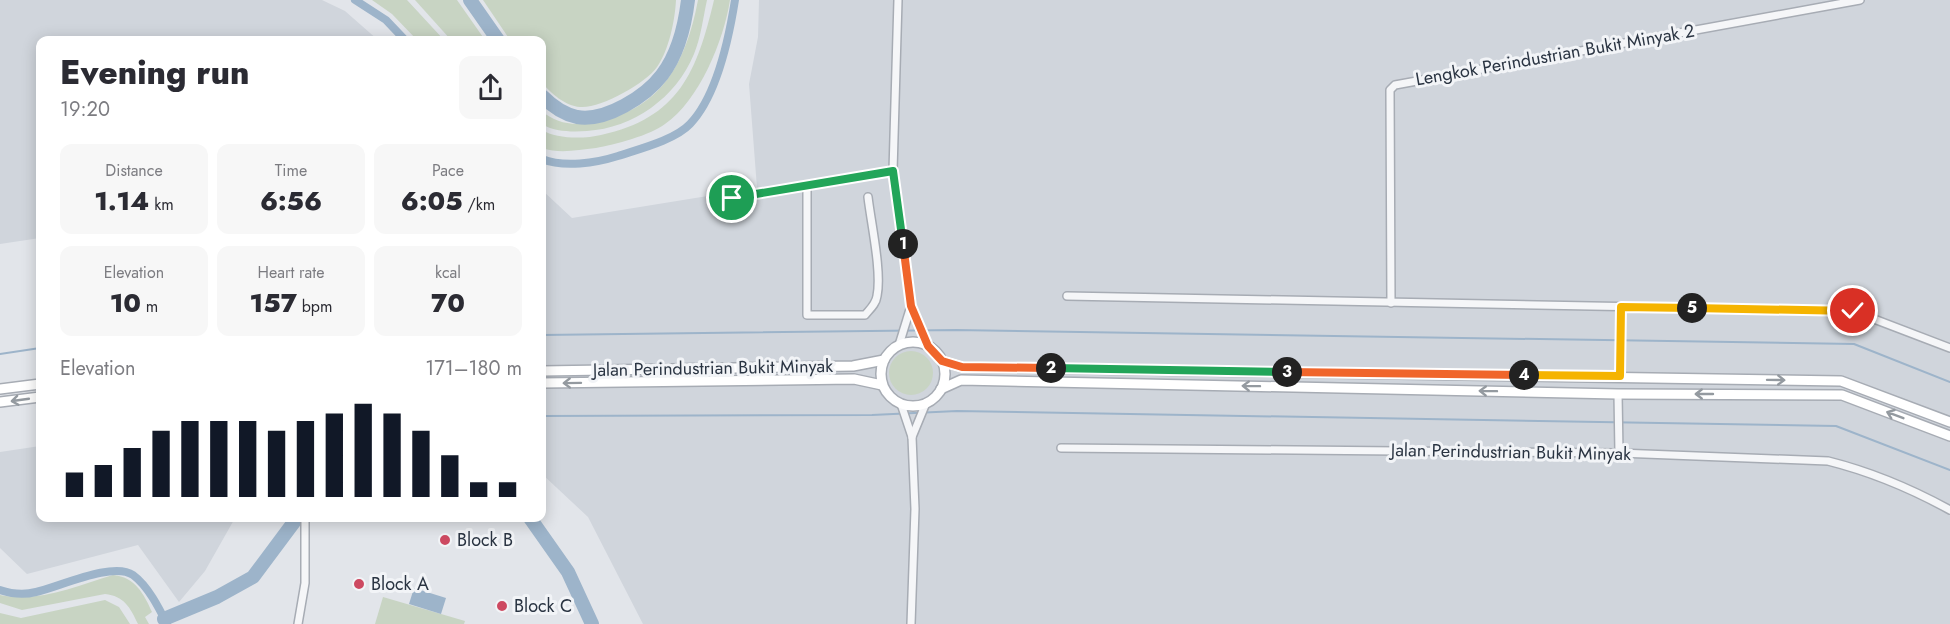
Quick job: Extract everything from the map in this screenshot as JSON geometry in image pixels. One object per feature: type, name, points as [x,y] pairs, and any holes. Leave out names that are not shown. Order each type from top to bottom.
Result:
[{"type":"main road","points":[[941,389],[944,370],[942,361],[926,342],[901,341],[884,360],[881,368],[882,385],[902,408],[925,407],[941,389],[960,380],[1618,398],[1842,395],[1950,436]]},
{"type":"main road","name":"Jalan Perindustrian Bukit Minyak","points":[[546,370],[853,366],[884,360]]},
{"type":"main road","points":[[942,361],[974,367],[1620,372],[1841,381],[1950,422]]},
{"type":"main road","name":"Jalan Perindustrian Bukit Minyak","points":[[546,383],[854,379],[882,385]]},
{"type":"main road","points":[[0,389],[36,384]]},
{"type":"main road","points":[[0,402],[36,398]]},
{"type":"street","points":[[898,0],[893,171],[911,306],[926,342]]},
{"type":"street","name":"Lengkok Perindustrian Bukit Minyak 2","points":[[1391,303],[1390,90],[1395,85],[1860,0]]},
{"type":"street","points":[[732,198],[893,171]]},
{"type":"street","points":[[807,186],[807,315],[865,315],[873,307],[878,297],[878,282],[868,197]]},
{"type":"street","points":[[1067,296],[1621,311],[1853,311],[1950,348]]},
{"type":"street","points":[[901,341],[911,306]]},
{"type":"street","points":[[1620,372],[1621,311]]},
{"type":"street","points":[[1618,398],[1619,453]]},
{"type":"street","points":[[912,437],[925,407]]},
{"type":"street","points":[[902,408],[912,437],[915,508],[911,624]]},
{"type":"street","name":"Jalan Perindustrian Bukit Minyak","points":[[1061,448],[1619,453],[1828,461],[1908,486],[1950,510]]},
{"type":"street","points":[[298,624],[305,583],[305,522]]},
{"type":"shaded area","points":[[0,0],[322,0],[345,11],[373,36],[36,36],[36,239],[0,244]]},
{"type":"shaded area","points":[[759,0],[1950,0],[1950,624],[643,624],[588,517],[546,478],[546,194],[572,218],[757,188],[749,84],[758,37]]},
{"type":"shaded area","points":[[36,447],[36,522],[233,522],[205,571],[179,602],[138,545],[27,574],[0,548],[0,452]]},
{"type":"green space","points":[[372,0],[407,0],[440,36],[413,36],[392,14]]},
{"type":"green space","points":[[415,0],[457,0],[482,36],[447,36]]},
{"type":"green space","points":[[483,0],[676,0],[668,44],[657,67],[622,94],[589,107],[574,106],[564,102],[546,87],[546,36],[507,36]]},
{"type":"green space","points":[[698,0],[707,0],[694,54],[686,70],[676,84],[651,108],[621,124],[604,129],[570,131],[546,126],[546,114],[553,119],[573,124],[586,123],[617,116],[636,107],[653,95],[666,80],[686,44]]},
{"type":"green space","points":[[714,0],[730,0],[722,33],[708,68],[689,101],[665,124],[651,132],[612,145],[569,151],[546,149],[546,132],[570,137],[601,135],[628,127],[649,117],[667,104],[691,70]]},
{"type":"green space","points":[[911,351],[920,352],[927,357],[932,364],[932,382],[927,389],[920,394],[911,395],[902,394],[895,389],[890,382],[889,373],[890,364],[895,357],[902,352]]},
{"type":"green space","points":[[113,575],[127,579],[142,593],[152,612],[145,617],[149,624],[138,624],[126,603],[117,597],[105,594],[22,610],[0,603],[0,595],[29,597],[43,595]]},
{"type":"green space","points":[[383,597],[465,621],[464,624],[375,624]]},
{"type":"green space","points":[[105,600],[119,607],[130,624],[0,624],[0,613],[21,618]]},
{"type":"water","points":[[414,588],[446,598],[441,614],[409,604]]},
{"type":"waterway","points":[[355,0],[386,20],[401,36]]},
{"type":"waterway","points":[[470,0],[495,36]]},
{"type":"waterway","points":[[546,99],[567,114],[588,117],[600,116],[636,99],[655,83],[668,67],[683,29],[688,0]]},
{"type":"waterway","points":[[546,160],[570,164],[600,161],[656,143],[683,130],[699,112],[715,82],[725,49],[735,0]]},
{"type":"waterway","points":[[546,335],[956,330],[1854,344],[1950,382]]},
{"type":"waterway","points":[[0,354],[36,349]]},
{"type":"waterway","points":[[546,416],[872,415],[957,411],[1836,426],[1950,470]]},
{"type":"waterway","points":[[164,619],[217,597],[253,577],[294,522]]},
{"type":"waterway","points":[[533,522],[568,572],[592,624]]},
{"type":"waterway","points":[[0,590],[18,594],[32,593],[86,576],[113,571],[124,572],[133,575],[144,585],[167,624]]},
{"type":"place","name":"Block B","points":[[445,540]]},
{"type":"place","name":"Block A","points":[[359,584]]},
{"type":"place","name":"Block C","points":[[502,606]]},
{"type":"route","points":[[732,198],[893,171],[911,306],[928,346],[942,361],[962,367],[1620,376],[1621,307],[1853,311]]}]
